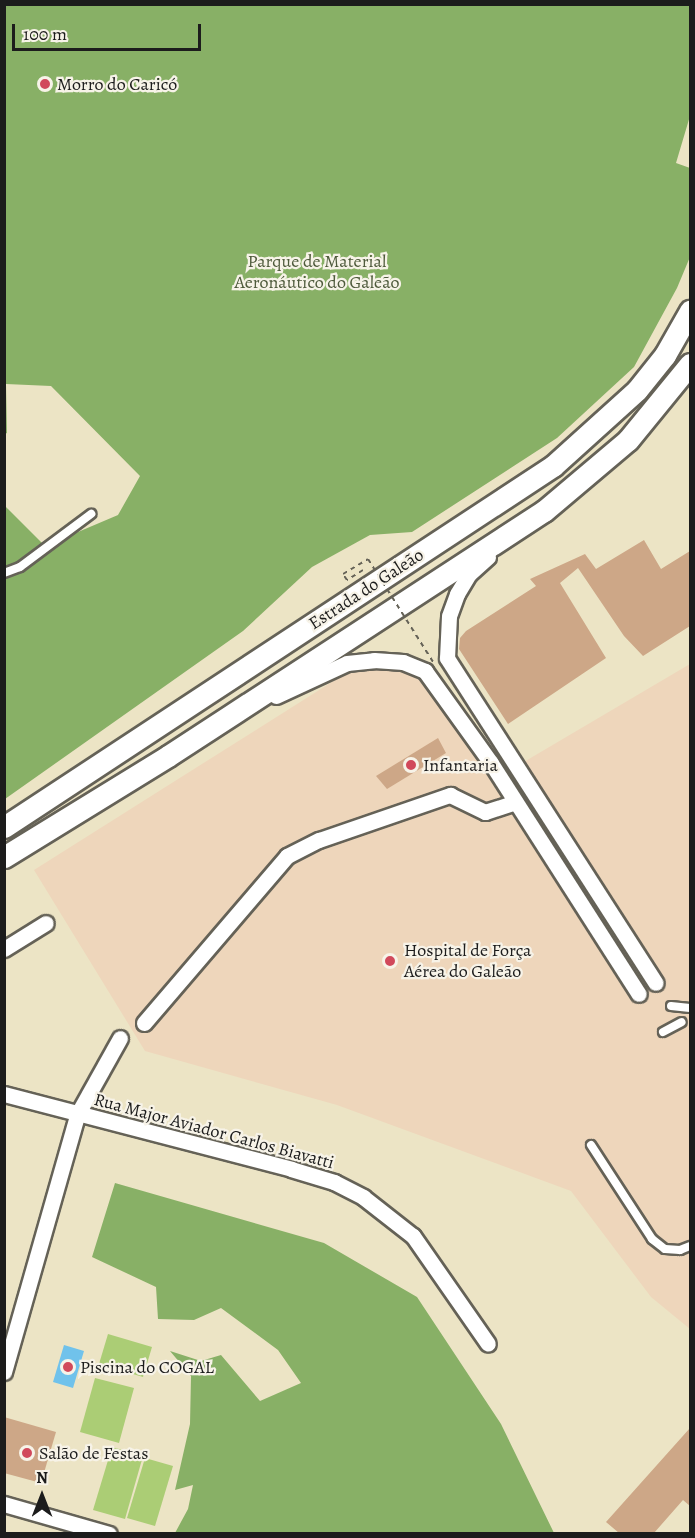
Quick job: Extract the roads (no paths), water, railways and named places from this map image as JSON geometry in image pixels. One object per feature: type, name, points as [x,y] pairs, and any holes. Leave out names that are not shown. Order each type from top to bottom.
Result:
[{"type":"main road","name":"Estrada do Galeão","points":[[4,827],[553,466],[637,390],[665,355],[690,310]]},
{"type":"main road","name":"Estrada do Galeão","points":[[4,857],[168,756],[526,523],[565,495],[628,440],[690,364]]},
{"type":"street","points":[[526,523],[469,574],[463,584],[449,616],[447,658],[656,983]]},
{"type":"street","points":[[168,756],[287,689],[347,663],[374,660],[403,662],[425,671],[515,801],[639,994]]},
{"type":"street","points":[[144,1023],[287,856],[319,840],[450,795],[485,812],[515,801]]},
{"type":"street","points":[[4,948],[46,923]]},
{"type":"street","points":[[4,1372],[77,1115],[120,1038]]},
{"type":"street","name":"Rua Major Aviador Carlos Biavatti","points":[[4,1094],[334,1182],[363,1197],[413,1236],[488,1344]]},
{"type":"street","points":[[4,1504],[109,1533]]},
{"type":"lane","points":[[4,573],[20,567],[91,514]]},
{"type":"lane","points":[[671,1006],[690,1008]]},
{"type":"lane","points":[[663,1032],[681,1022]]},
{"type":"lane","points":[[591,1145],[652,1239],[665,1249],[680,1250],[690,1246]]},
{"type":"water","name":"Piscina do COGAL","points":[[64,1345],[84,1351],[73,1388],[53,1382]]},
{"type":"place","name":"Morro do Caricó","points":[[45,84]]},
{"type":"place","name":"Infantaria","points":[[411,765]]},
{"type":"place","name":"Hospital de Força Aérea do Galeão","points":[[390,961]]},
{"type":"place","name":"Piscina do COGAL","points":[[68,1367]]},
{"type":"place","name":"Salão de Festas","points":[[27,1453]]},
{"type":"park label","name":"Parque de Material Aeronáutico do Galeão","points":[[317,272]]}]
